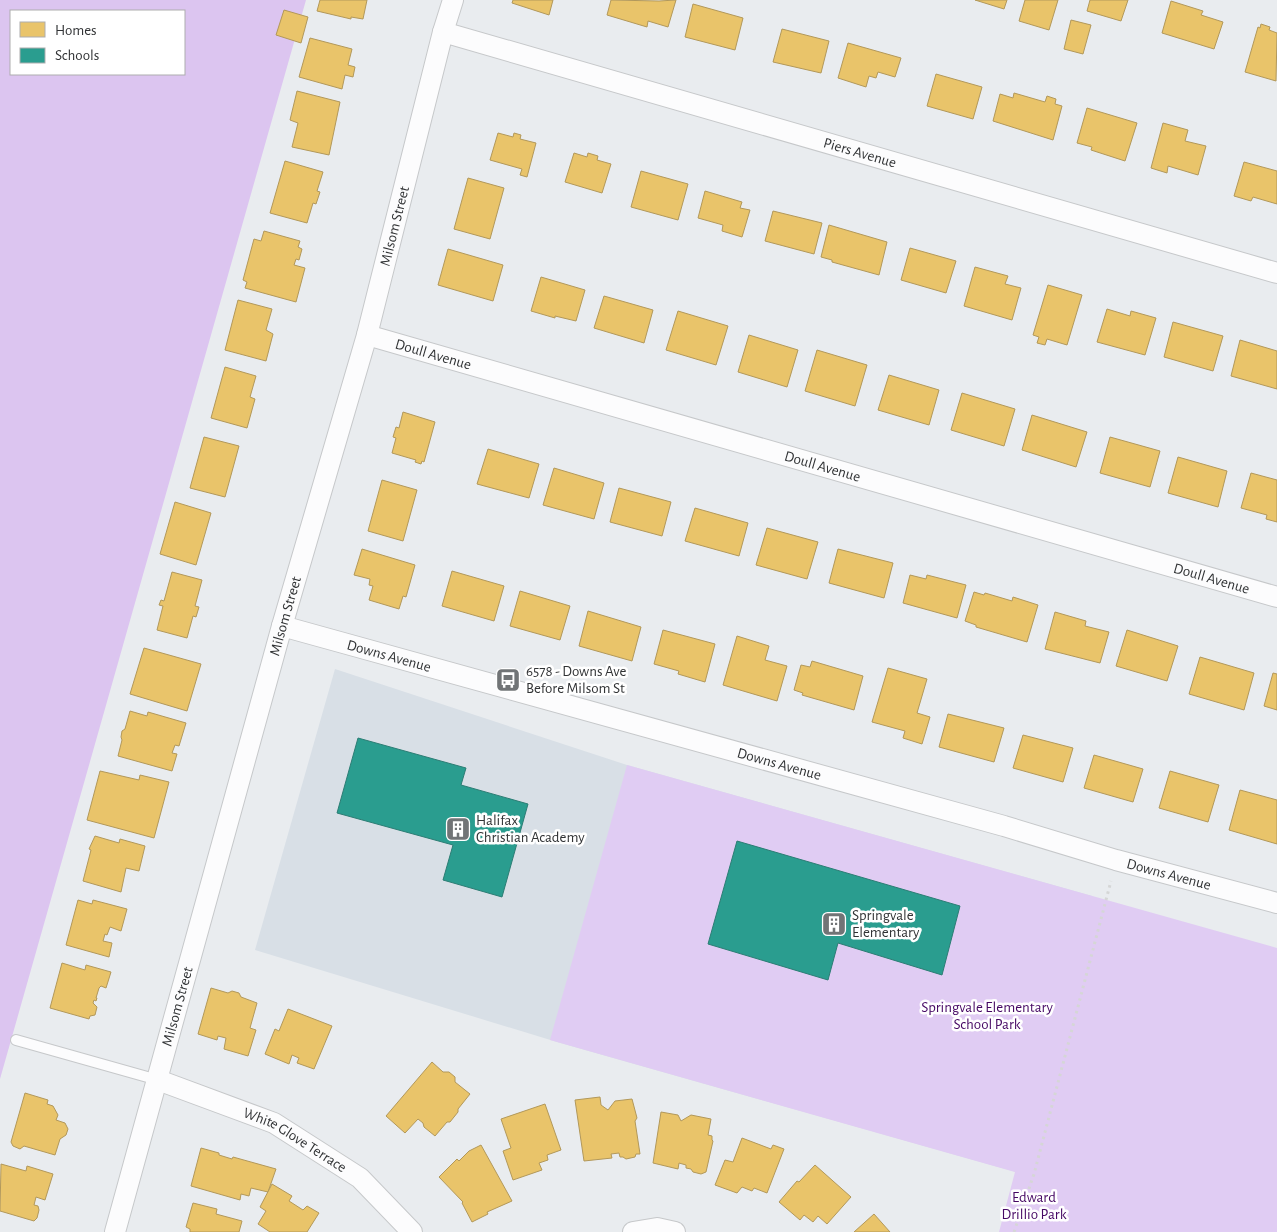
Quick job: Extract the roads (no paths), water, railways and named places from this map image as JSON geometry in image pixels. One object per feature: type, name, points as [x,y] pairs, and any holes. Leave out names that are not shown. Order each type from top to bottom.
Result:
[{"type":"street","name":"Milsom Street","points":[[116,1232],[282,626],[367,335],[443,32],[453,0]]},
{"type":"street","name":"Piers Avenue","points":[[443,32],[1277,273]]},
{"type":"street","name":"Doull Avenue","points":[[367,335],[1277,597]]},
{"type":"street","name":"Downs Avenue","points":[[282,626],[1004,826],[1116,860],[1277,903]]},
{"type":"street","name":"White Glove Terrace","points":[[158,1080],[274,1124],[360,1178],[412,1232]]},
{"type":"street","points":[[633,1232],[657,1228],[675,1232]]},
{"type":"lane","points":[[16,1040],[158,1080]]},
{"type":"place","name":"6578 - Downs Ave Before Milsom St","points":[[508,680]]},
{"type":"place","name":"Halifax Christian Academy","points":[[458,829]]},
{"type":"place","name":"Springvale Elementary","points":[[834,924]]},
{"type":"park label","name":"Springvale Elementary School Park","points":[[987,1016]]},
{"type":"park label","name":"Edward Drillio Park","points":[[1034,1206]]}]
